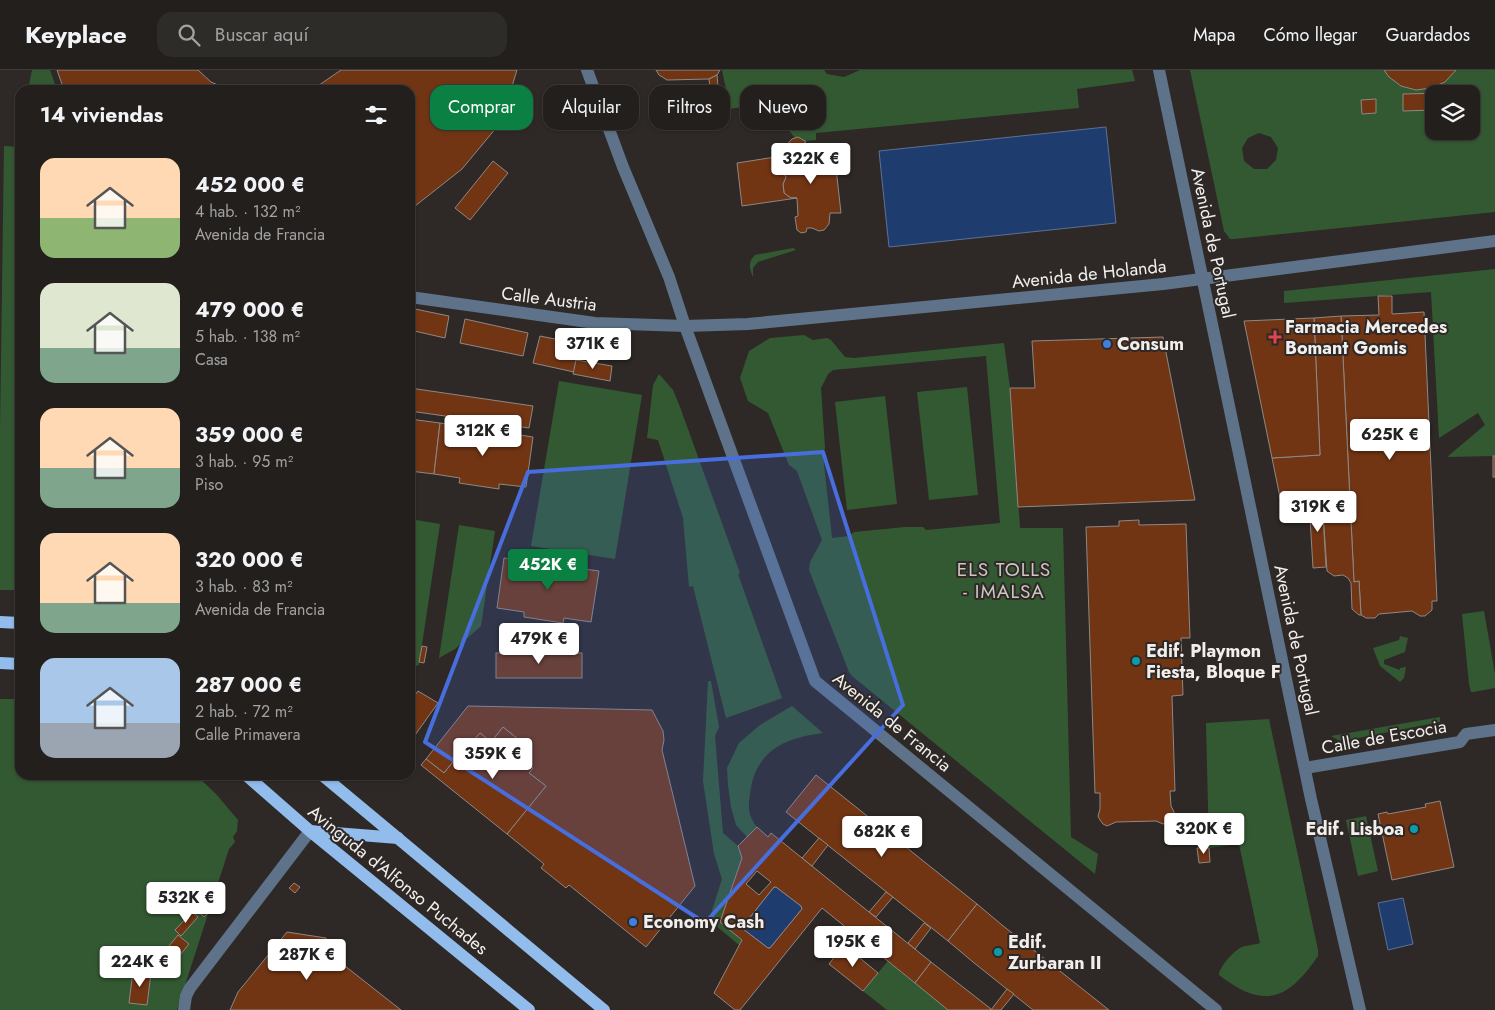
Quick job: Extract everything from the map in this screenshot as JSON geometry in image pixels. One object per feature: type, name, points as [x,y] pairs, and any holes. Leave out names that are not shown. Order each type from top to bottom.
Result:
[{"type":"main road","points":[[0,622],[15,623]]},
{"type":"main road","points":[[0,663],[15,664]]},
{"type":"main road","name":"Avinguda d'Alfonso Puchades","points":[[252,780],[310,831],[529,1010]]},
{"type":"main road","name":"Avinguda d'Alfonso Puchades","points":[[328,780],[604,1010]]},
{"type":"main road","points":[[310,831],[398,838]]},
{"type":"street","name":"Avenida de Francia","points":[[587,70],[623,167],[669,277],[685,326],[815,681],[1216,1010]]},
{"type":"street","name":"Avenida de Portugal","points":[[1159,70],[1311,800],[1360,1010]]},
{"type":"street","name":"Avenida de Holanda","points":[[685,326],[758,323],[1154,285],[1495,241]]},
{"type":"street","name":"Calle Austria","points":[[415,298],[595,323],[685,326]]},
{"type":"street","name":"Calle de Escocia","points":[[1305,768],[1460,742],[1466,734],[1495,730]]},
{"type":"street","points":[[184,1010],[186,996],[190,988],[310,831]]},
{"type":"highlighted area","points":[[823,452],[903,705],[705,923],[425,742],[528,472]]},
{"type":"green space","points":[[32,70],[50,70],[55,85],[29,85]]},
{"type":"green space","points":[[722,70],[824,70],[827,74],[844,77],[860,70],[1132,70],[1135,81],[1077,89],[1079,108],[816,133],[816,140],[805,141],[801,138],[795,138],[788,130],[826,130],[826,85],[740,85],[740,107],[730,109],[730,85],[725,85]]},
{"type":"green space","points":[[1190,70],[1495,70],[1495,212],[1230,239],[1224,231]],"holes":[[[1259,133],[1271,137],[1278,148],[1276,160],[1267,169],[1254,169],[1244,161],[1242,148],[1248,138]]]},
{"type":"green space","points":[[4,146],[15,147],[15,590],[0,590]]},
{"type":"green space","points":[[793,248],[796,250],[758,262],[753,268],[753,277],[750,265],[755,255]]},
{"type":"green space","points":[[1495,269],[1495,456],[1447,457],[1485,425],[1478,413],[1439,438],[1431,292],[1284,303],[1284,291]]},
{"type":"green space","points":[[804,335],[813,340],[827,338],[831,340],[845,357],[854,358],[1004,343],[1010,388],[1020,528],[1063,528],[1071,837],[1098,854],[1095,874],[849,672],[809,570],[810,562],[822,540],[797,471],[789,465],[768,413],[748,401],[740,378],[749,351],[770,338]],"holes":[[[986,356],[1000,523],[926,530],[923,527],[905,527],[854,532],[849,536],[832,538],[823,455],[825,448],[821,388],[828,374],[833,370]]]},
{"type":"green space","points":[[659,374],[673,390],[680,407],[740,573],[738,574],[782,698],[726,718],[693,586],[689,587],[683,518],[658,440],[647,438],[653,385]]},
{"type":"green space","points":[[559,381],[642,395],[615,559],[531,546]]},
{"type":"green space","points":[[967,387],[978,495],[929,500],[917,392]]},
{"type":"green space","points":[[885,396],[897,504],[847,510],[835,402]]},
{"type":"green space","points":[[415,520],[440,524],[419,665],[415,666]]},
{"type":"green space","points":[[459,525],[495,531],[481,626],[455,649],[439,658]]},
{"type":"green space","points":[[1484,611],[1495,674],[1495,688],[1471,692],[1462,614]]},
{"type":"green space","points":[[1400,636],[1408,638],[1405,652],[1384,660],[1384,664],[1400,670],[1400,668],[1406,667],[1404,678],[1400,682],[1380,666],[1373,648],[1399,640]]},
{"type":"green space","points":[[708,681],[711,681],[719,727],[715,736],[723,833],[738,846],[742,858],[720,922],[742,940],[739,945],[709,920],[722,879],[714,854],[703,781]]},
{"type":"green space","points":[[0,699],[15,699],[15,780],[201,780],[238,820],[237,831],[233,837],[235,842],[229,849],[177,1010],[0,1010]]},
{"type":"green space","points":[[792,706],[823,733],[809,735],[784,743],[765,757],[753,779],[749,799],[750,815],[757,827],[747,837],[736,825],[731,807],[727,768],[739,743],[760,725]]},
{"type":"green space","points":[[1440,717],[1440,722],[1343,741],[1331,736]]},
{"type":"green space","points":[[1269,719],[1318,956],[1307,971],[1285,991],[1274,995],[1262,996],[1249,993],[1219,975],[1224,964],[1237,950],[1244,946],[1260,943],[1239,844],[1209,848],[1206,723]]},
{"type":"green space","points":[[1366,816],[1378,871],[1358,876],[1346,820]]},
{"type":"green space","points":[[888,961],[948,1010],[887,1010],[863,991]]},
{"type":"water","points":[[1106,127],[1116,223],[889,247],[879,151]]},
{"type":"water","points":[[774,887],[801,906],[802,909],[770,948],[768,948],[743,929],[743,926]]},
{"type":"water","points":[[1403,898],[1413,944],[1388,950],[1378,903]]},
{"type":"building","points":[[57,70],[198,70],[211,82],[218,85],[62,85]]},
{"type":"building","points":[[341,70],[517,70],[512,85],[430,85],[430,130],[494,130],[462,169],[415,206],[415,85],[319,85]]},
{"type":"building","points":[[656,70],[720,70],[717,75],[709,79],[667,80],[659,75]]},
{"type":"building","points":[[1384,70],[1456,70],[1445,82],[1438,85],[1425,85],[1425,89],[1416,90],[1401,86],[1389,77]]},
{"type":"building","points":[[717,75],[718,85],[710,85],[709,79]]},
{"type":"building","points":[[1403,94],[1425,94],[1425,110],[1403,111]]},
{"type":"building","points":[[1376,99],[1376,113],[1362,114],[1361,100]]},
{"type":"building","points":[[798,137],[805,141],[808,153],[834,150],[841,213],[830,213],[829,224],[824,230],[819,231],[807,228],[806,232],[801,233],[797,230],[795,217],[798,216],[797,198],[791,198],[784,193],[783,184],[786,177],[779,168],[781,160],[788,155],[789,142]]},
{"type":"building","points":[[788,155],[781,160],[779,168],[786,177],[783,184],[784,193],[791,198],[797,198],[742,206],[737,163]]},
{"type":"building","points":[[493,161],[508,173],[470,220],[455,208]]},
{"type":"building","points":[[1378,296],[1392,296],[1392,314],[1424,312],[1437,601],[1432,601],[1432,610],[1425,616],[1420,616],[1412,611],[1379,614],[1375,618],[1366,618],[1361,615],[1359,581],[1354,582],[1341,316],[1379,315]]},
{"type":"building","points":[[415,309],[449,316],[445,338],[415,331]]},
{"type":"building","points":[[1341,316],[1354,582],[1359,581],[1361,615],[1352,609],[1351,583],[1348,578],[1343,575],[1334,576],[1327,571],[1322,498],[1282,507],[1272,458],[1320,455],[1314,318]]},
{"type":"building","points":[[1314,318],[1320,455],[1272,458],[1244,321]]},
{"type":"building","points":[[465,319],[528,333],[523,356],[460,343]]},
{"type":"building","points":[[540,336],[580,344],[574,372],[533,363]]},
{"type":"building","points":[[1163,337],[1195,500],[1018,507],[1010,388],[1035,388],[1032,341]]},
{"type":"building","points":[[576,360],[612,366],[610,381],[573,374]]},
{"type":"building","points":[[415,389],[533,406],[529,428],[415,412]]},
{"type":"building","points":[[415,420],[440,423],[434,474],[415,472]]},
{"type":"building","points":[[440,423],[533,437],[526,487],[499,484],[499,489],[459,483],[460,478],[434,474]]},
{"type":"building","points":[[1493,456],[1495,456],[1495,477],[1493,477]]},
{"type":"building","points":[[1322,498],[1326,567],[1313,568],[1309,501]]},
{"type":"building","name":"Edif. Playmon Fiesta, Bloque F","points":[[1139,520],[1139,525],[1186,524],[1190,638],[1181,638],[1183,695],[1172,696],[1175,791],[1170,791],[1174,817],[1172,821],[1163,824],[1156,821],[1116,822],[1107,826],[1103,824],[1098,816],[1100,793],[1095,793],[1086,527],[1119,526],[1119,521]]},
{"type":"building","points":[[504,558],[599,571],[591,622],[564,618],[563,623],[524,617],[524,612],[497,608]]},
{"type":"building","points":[[422,646],[427,647],[424,663],[419,662]]},
{"type":"building","points":[[496,653],[582,653],[582,678],[496,678]]},
{"type":"building","points":[[418,691],[438,703],[415,735],[415,695]]},
{"type":"building","points":[[468,706],[652,710],[663,731],[662,750],[695,886],[646,947],[569,885],[566,888],[541,868],[544,864],[507,834],[546,786],[529,773],[533,768],[511,750],[519,740],[503,727],[491,742],[480,733],[469,746],[474,750],[463,764],[456,758],[444,773],[426,759]]},
{"type":"building","points":[[503,727],[519,740],[511,750],[533,768],[529,773],[546,786],[507,834],[421,765],[426,759],[444,773],[456,758],[463,764],[474,750],[469,746],[480,733],[491,742]]},
{"type":"building","points":[[816,775],[977,904],[948,941],[786,812]]},
{"type":"building","name":"Edif. Lisboa","points":[[1440,801],[1454,867],[1392,880],[1378,814],[1426,807],[1425,804]]},
{"type":"building","points":[[757,827],[768,837],[771,833],[931,962],[915,983],[822,908],[740,1010],[735,1010],[714,993],[742,940],[720,922],[742,858],[738,846]],"holes":[[[757,871],[771,882],[759,895],[746,884]],[[774,887],[801,906],[802,909],[770,948],[768,948],[743,929],[743,926]]]},
{"type":"building","points":[[819,838],[828,845],[812,866],[802,858]]},
{"type":"building","points":[[1197,848],[1209,848],[1210,862],[1199,863]]},
{"type":"building","points":[[294,883],[300,887],[295,893],[289,888]]},
{"type":"building","points":[[886,892],[893,897],[876,917],[869,912]]},
{"type":"building","points":[[214,893],[221,901],[204,917],[196,909]]},
{"type":"building","name":"Edif. Zurbaran II","points":[[977,904],[1109,1010],[1033,1010],[973,962],[948,941]]},
{"type":"building","points":[[192,912],[198,917],[181,936],[175,930]]},
{"type":"building","points":[[924,923],[931,928],[915,949],[908,943]]},
{"type":"building","points":[[287,932],[326,938],[331,955],[401,1010],[230,1010],[238,992]]},
{"type":"building","points":[[178,935],[189,944],[175,961],[164,952]]},
{"type":"building","points":[[844,945],[878,973],[863,991],[829,964]]},
{"type":"building","points":[[151,948],[165,956],[154,972],[141,963]]},
{"type":"building","points":[[931,962],[991,1010],[948,1010],[915,983]]},
{"type":"building","points":[[133,971],[151,973],[147,1005],[129,1003]]},
{"type":"building","points":[[1007,989],[1014,994],[1001,1010],[991,1010]]},
{"type":"place","name":"Farmacia Mercedes Bomant Gomis","points":[[1275,337]]},
{"type":"place","name":"Consum","points":[[1107,344]]},
{"type":"place","name":"Edif. Playmon Fiesta, Bloque F","points":[[1136,661]]},
{"type":"place","name":"Edif. Lisboa","points":[[1414,829]]},
{"type":"place","name":"Economy Cash","points":[[633,922]]},
{"type":"place","name":"Edif. Zurbaran II","points":[[998,952]]},
{"type":"district","name":"ELS TOLLS - IMALSA","points":[[1004,580]]}]
